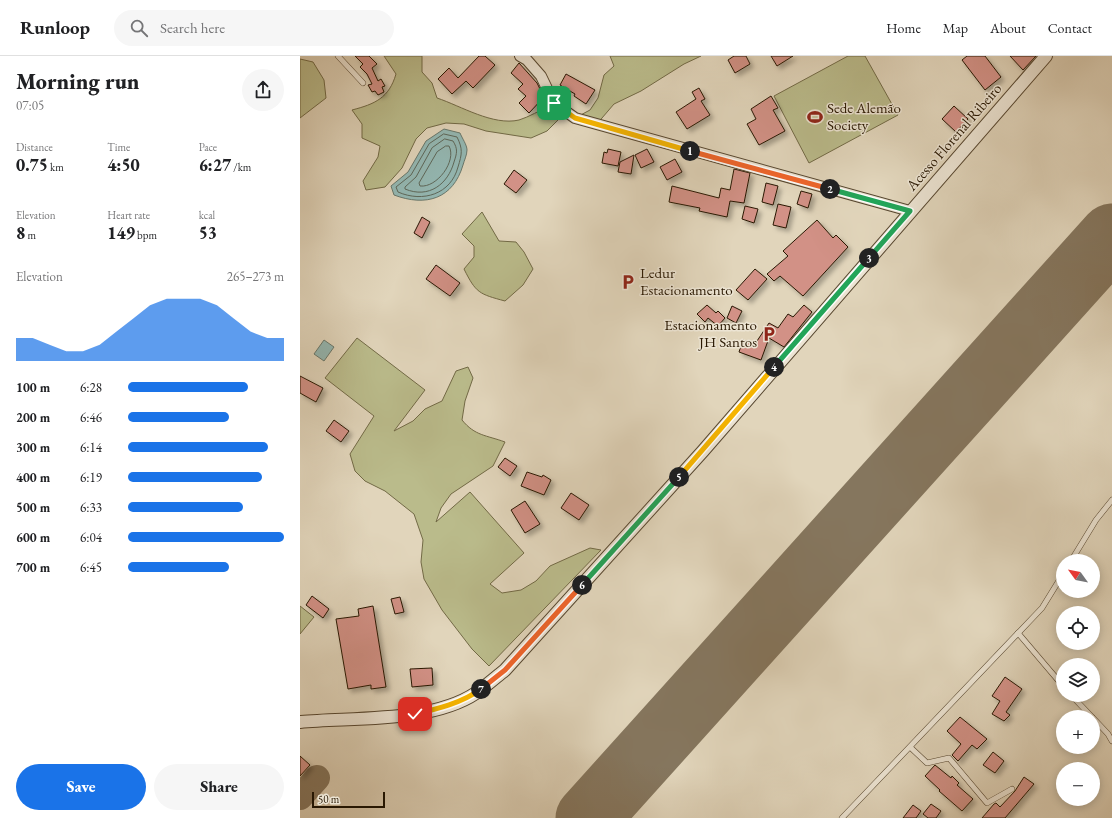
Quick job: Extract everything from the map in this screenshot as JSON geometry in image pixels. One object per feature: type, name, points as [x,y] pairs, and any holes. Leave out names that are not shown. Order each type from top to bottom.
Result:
[{"type":"street","points":[[520,56],[526,60],[541,76],[554,103],[575,118],[910,211]]},
{"type":"street","name":"Acesso Florenal Ribeiro","points":[[300,722],[415,714],[444,707],[475,694],[505,670],[703,451],[1046,56]]},
{"type":"lane","points":[[338,56],[362,84]]},
{"type":"lane","points":[[1075,554],[1096,520],[1112,500]]},
{"type":"lane","points":[[842,818],[1042,608],[1056,585]]},
{"type":"lane","points":[[1018,633],[1056,678]]},
{"type":"lane","points":[[1078,702],[1086,710]]},
{"type":"lane","points":[[1100,725],[1112,741]]},
{"type":"lane","points":[[910,747],[927,763],[949,758],[987,803],[1012,789]]},
{"type":"green space","points":[[384,56],[422,56],[422,72],[432,83],[437,98],[488,118],[509,121],[519,120],[550,106],[561,110],[561,117],[547,131],[531,138],[486,131],[464,124],[446,123],[427,128],[416,139],[402,168],[385,187],[366,190],[363,181],[378,157],[380,146],[362,138],[362,124],[352,110],[380,99],[389,89],[396,74]]},
{"type":"green space","points":[[610,56],[701,56],[684,64],[641,91],[614,104],[596,125],[575,118],[590,110],[598,98],[604,75],[614,66]]},
{"type":"green space","points":[[848,56],[865,56],[898,115],[809,163],[774,96]]},
{"type":"green space","points":[[300,59],[313,62],[324,80],[326,98],[300,118]]},
{"type":"green space","points":[[482,212],[499,241],[516,242],[524,252],[533,269],[523,285],[505,301],[484,294],[475,288],[464,269],[474,257],[474,246],[462,234]]},
{"type":"green space","points":[[357,338],[425,390],[394,431],[413,421],[425,409],[442,401],[456,371],[468,367],[473,378],[465,401],[462,420],[476,432],[505,442],[493,466],[451,494],[441,508],[436,522],[470,492],[524,553],[490,584],[502,593],[521,590],[536,581],[550,566],[590,548],[601,550],[489,666],[472,649],[442,610],[424,579],[421,562],[423,540],[414,514],[385,491],[365,481],[355,471],[350,454],[374,416],[325,378]]},
{"type":"green space","points":[[300,606],[314,617],[300,634]]},
{"type":"water","points":[[444,129],[460,133],[467,148],[467,154],[463,165],[452,186],[445,193],[427,200],[406,199],[394,195],[391,186],[408,172],[426,141]]},
{"type":"water","points":[[324,340],[334,347],[324,361],[314,354]]},
{"type":"building","points":[[355,56],[369,56],[377,64],[372,68],[378,81],[381,79],[385,86],[382,87],[384,92],[378,95],[375,91],[372,92],[368,85],[372,84],[367,74],[360,67],[363,64]]},
{"type":"building","points":[[479,56],[485,56],[495,65],[473,88],[466,81],[452,94],[438,79],[449,68],[458,78]]},
{"type":"building","points":[[734,56],[746,56],[750,64],[735,73],[728,60]]},
{"type":"building","points":[[771,56],[793,56],[777,66]]},
{"type":"building","points":[[967,56],[985,56],[1001,77],[985,90],[962,60]]},
{"type":"building","points":[[1010,56],[1036,56],[1023,70]]},
{"type":"building","points":[[519,63],[537,83],[544,97],[529,113],[519,103],[526,96],[518,89],[523,84],[511,73]]},
{"type":"building","points":[[566,74],[595,90],[586,104],[574,96],[575,94],[560,85]]},
{"type":"building","points":[[699,88],[705,99],[701,101],[710,115],[687,129],[676,112],[696,99],[692,92]]},
{"type":"building","points":[[771,96],[778,108],[773,110],[785,131],[759,145],[747,124],[756,119],[751,109]]},
{"type":"building","points":[[954,106],[968,119],[956,132],[942,119]]},
{"type":"building","points":[[608,149],[621,152],[618,166],[602,163],[604,152],[607,153]]},
{"type":"building","points":[[647,149],[654,162],[641,168],[635,155]]},
{"type":"building","points":[[634,155],[631,174],[618,172],[620,162]]},
{"type":"building","points":[[675,159],[682,172],[667,180],[660,167]]},
{"type":"building","points":[[734,169],[750,173],[744,203],[730,201],[727,217],[699,211],[700,208],[669,202],[672,186],[719,198],[721,188],[730,190]]},
{"type":"building","points":[[514,170],[527,180],[516,193],[504,184]]},
{"type":"building","points":[[766,183],[778,186],[773,205],[762,202]]},
{"type":"building","points":[[801,191],[812,194],[808,208],[797,204]]},
{"type":"building","points":[[778,204],[791,207],[786,228],[773,225]]},
{"type":"building","points":[[745,206],[758,209],[754,223],[742,219]]},
{"type":"building","points":[[422,217],[430,222],[422,238],[414,233]]},
{"type":"building","points":[[817,220],[833,238],[836,235],[848,247],[803,296],[780,276],[774,281],[767,274],[788,256],[783,251]]},
{"type":"building","points":[[436,265],[460,283],[450,296],[426,279]]},
{"type":"building","points":[[755,269],[767,279],[748,300],[736,290]]},
{"type":"building","points":[[707,305],[716,313],[718,311],[725,318],[718,326],[708,318],[705,322],[697,314]]},
{"type":"building","points":[[804,305],[812,312],[784,347],[769,338],[761,360],[739,352],[743,340],[755,344],[769,323],[778,328],[788,314],[793,317]]},
{"type":"building","points":[[732,306],[742,311],[736,323],[727,318]]},
{"type":"building","points":[[300,376],[323,388],[316,402],[300,393]]},
{"type":"building","points":[[334,420],[349,431],[341,442],[326,431]]},
{"type":"building","points":[[505,458],[517,466],[510,476],[498,467]]},
{"type":"building","points":[[527,472],[542,477],[543,475],[551,480],[544,495],[521,486]]},
{"type":"building","points":[[571,493],[589,505],[579,520],[561,508]]},
{"type":"building","points":[[525,501],[540,524],[525,533],[511,510]]},
{"type":"building","points":[[312,596],[329,609],[323,618],[306,605]]},
{"type":"building","points":[[400,597],[404,612],[395,614],[391,599]]},
{"type":"building","points":[[373,606],[386,687],[371,689],[371,685],[348,689],[336,619],[359,616],[358,609]]},
{"type":"building","points":[[432,668],[433,685],[412,687],[410,669]]},
{"type":"building","points":[[1005,677],[1022,689],[1006,712],[1010,715],[1004,721],[992,714],[1000,701],[992,696]]},
{"type":"building","points":[[960,717],[987,739],[977,749],[972,745],[958,761],[952,755],[961,744],[947,731]]},
{"type":"building","points":[[993,752],[1004,761],[995,773],[983,765]]},
{"type":"building","points":[[300,756],[310,765],[300,776]]},
{"type":"building","points":[[935,765],[951,778],[952,776],[959,783],[957,785],[973,799],[962,811],[939,791],[940,790],[925,776]]},
{"type":"building","points":[[1024,777],[1034,784],[1005,818],[982,818],[994,804],[996,803],[1000,807],[1015,791]]},
{"type":"building","points":[[931,804],[941,811],[936,818],[928,818],[923,814]]},
{"type":"building","points":[[913,805],[921,811],[916,818],[903,818]]},
{"type":"taxiway","points":[[300,797],[317,778]]},
{"type":"runway","points":[[588,818],[1112,236]]},
{"type":"place","name":"Sede Alemão Society","points":[[815,117]]},
{"type":"place","name":"Ledur Estacionamento","points":[[628,282]]},
{"type":"place","name":"Estacionamento JH Santos","points":[[769,334]]},
{"type":"route","points":[[415,714],[444,707],[475,694],[505,670],[703,451],[910,211],[596,125],[575,118],[554,103]]}]
